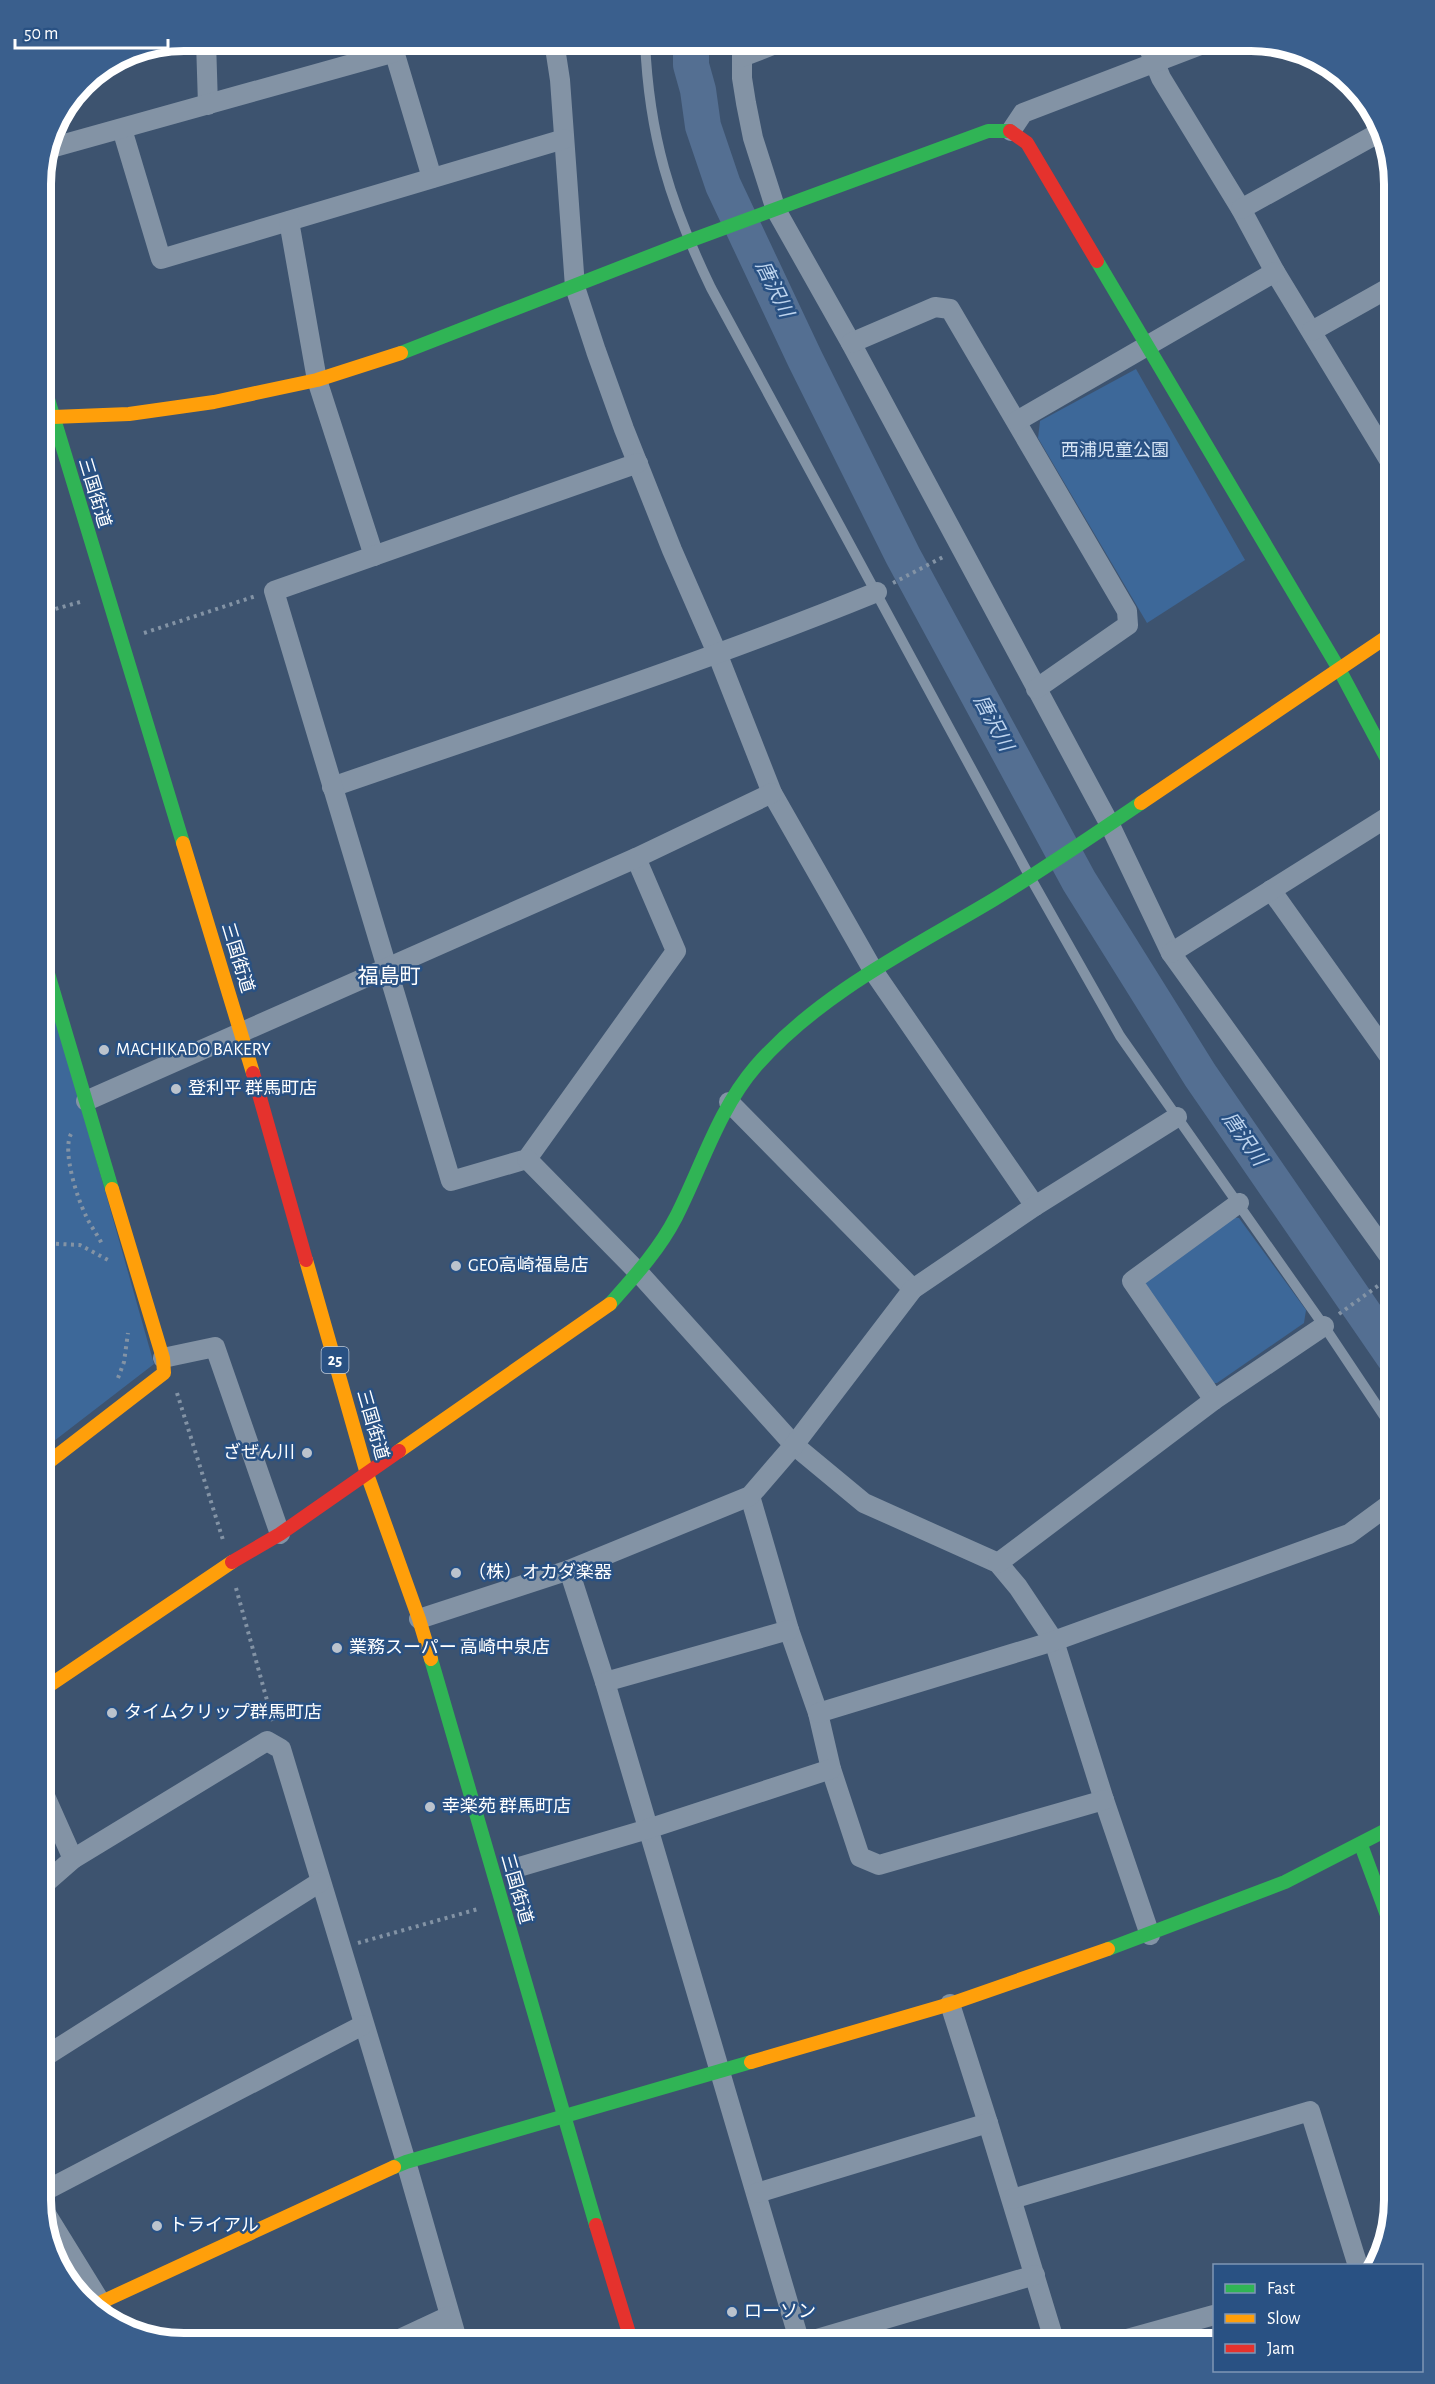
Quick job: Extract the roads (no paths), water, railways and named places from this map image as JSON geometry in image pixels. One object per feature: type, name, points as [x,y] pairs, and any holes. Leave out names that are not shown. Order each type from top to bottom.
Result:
[{"type":"street","points":[[206,51],[208,105]]},
{"type":"street","points":[[57,146],[208,105],[377,51]]},
{"type":"street","points":[[394,51],[432,178]]},
{"type":"street","points":[[555,51],[575,287],[638,463],[772,793],[874,972],[1035,1206]]},
{"type":"street","points":[[742,51],[742,78],[770,212],[851,343],[1036,689],[1104,826],[1172,953],[1384,1248]]},
{"type":"street","points":[[1150,51],[1161,78],[1241,209],[1275,272],[1384,444]]},
{"type":"street","points":[[1011,131],[1023,113],[1184,51]]},
{"type":"street","points":[[122,129],[161,259],[564,139]]},
{"type":"street","points":[[51,421],[129,414],[213,402],[316,380],[381,360],[575,287],[702,236],[988,131],[1011,131],[1026,143],[1340,669],[1384,751]]},
{"type":"street","points":[[1241,209],[1374,135]]},
{"type":"street","points":[[289,221],[316,380],[374,556]]},
{"type":"street","points":[[1017,421],[1275,272]]},
{"type":"street","points":[[1312,331],[1384,291]]},
{"type":"street","points":[[851,343],[935,307],[950,309],[1127,611],[1128,625],[1036,689]]},
{"type":"street","name":"三国街道","points":[[51,434],[241,1032],[367,1474],[419,1619],[563,2116],[629,2333]]},
{"type":"street","points":[[636,858],[676,951],[527,1159],[450,1181],[274,591],[638,463]]},
{"type":"street","points":[[332,787],[794,626],[884,588]]},
{"type":"street","points":[[51,1684],[230,1563],[280,1534],[607,1307],[639,1273],[673,1221],[729,1102],[757,1065],[810,1014],[921,941],[1032,875],[1384,639]]},
{"type":"street","points":[[86,1101],[387,966],[636,858],[772,793]]},
{"type":"street","points":[[1172,953],[1384,820]]},
{"type":"street","points":[[1271,890],[1384,1048]]},
{"type":"street","points":[[51,988],[163,1366]]},
{"type":"street","points":[[729,1102],[912,1290]]},
{"type":"street","points":[[419,1619],[569,1570],[750,1496],[794,1445],[912,1290],[1035,1206],[1177,1117]]},
{"type":"street","points":[[527,1159],[639,1273],[794,1445],[864,1503],[998,1563],[1040,1616],[1054,1641],[1104,1800],[1150,1935]]},
{"type":"street","points":[[1214,1400],[1132,1281],[1239,1203]]},
{"type":"street","points":[[998,1563],[1214,1400],[1330,1321]]},
{"type":"street","points":[[51,1460],[163,1366],[215,1347],[280,1534]]},
{"type":"street","points":[[750,1496],[789,1630],[818,1713],[831,1769],[860,1857],[879,1865],[1104,1800]]},
{"type":"street","points":[[818,1713],[1054,1641],[1348,1534],[1384,1509]]},
{"type":"street","points":[[569,1570],[605,1682],[718,2071],[798,2333]]},
{"type":"street","points":[[605,1682],[789,1630]]},
{"type":"street","points":[[51,1878],[73,1859],[267,1741],[280,1749],[406,2162],[455,2333]]},
{"type":"street","points":[[519,1867],[648,1829],[831,1769]]},
{"type":"street","points":[[51,1811],[73,1859]]},
{"type":"street","points":[[100,2303],[406,2162],[950,2004],[1150,1935],[1285,1882],[1384,1832]]},
{"type":"street","points":[[1361,1845],[1384,1905]]},
{"type":"street","points":[[51,2052],[320,1882]]},
{"type":"street","points":[[950,2004],[1052,2333]]},
{"type":"street","points":[[51,2187],[363,2025]]},
{"type":"street","points":[[1012,2199],[1310,2111],[1358,2264]]},
{"type":"street","points":[[757,2193],[988,2123]]},
{"type":"street","points":[[55,2232],[92,2296]]},
{"type":"street","points":[[835,2333],[1035,2275]]},
{"type":"street","points":[[413,2333],[450,2316]]},
{"type":"street","points":[[1149,2333],[1213,2316]]},
{"type":"lane","points":[[646,51],[649,99],[665,174],[689,241],[711,288],[884,588],[1032,875],[1120,1036],[1239,1203],[1330,1321],[1384,1412]]},
{"type":"waterway","name":"唐沢川","points":[[691,51],[691,65],[698,90],[703,126],[723,185],[805,359],[903,556],[1079,881],[1200,1075],[1384,1342]]},
{"type":"place","name":"MACHIKADO BAKERY","points":[[104,1050]]},
{"type":"place","name":"登利平 群馬町店","points":[[176,1089]]},
{"type":"place","name":"GEO高崎福島店","points":[[456,1266]]},
{"type":"place","name":"ざぜん川","points":[[307,1453]]},
{"type":"place","name":"（株）オカダ楽器","points":[[456,1573]]},
{"type":"place","name":"業務スーパー 高崎中泉店","points":[[337,1648]]},
{"type":"place","name":"タイムクリップ群馬町店","points":[[112,1713]]},
{"type":"place","name":"幸楽苑 群馬町店","points":[[430,1807]]},
{"type":"place","name":"トライアル","points":[[157,2226]]},
{"type":"place","name":"ローソン","points":[[732,2312]]},
{"type":"district","name":"福島町","points":[[389,976]]},
{"type":"park label","name":"西浦児童公園","points":[[1115,451]]}]
